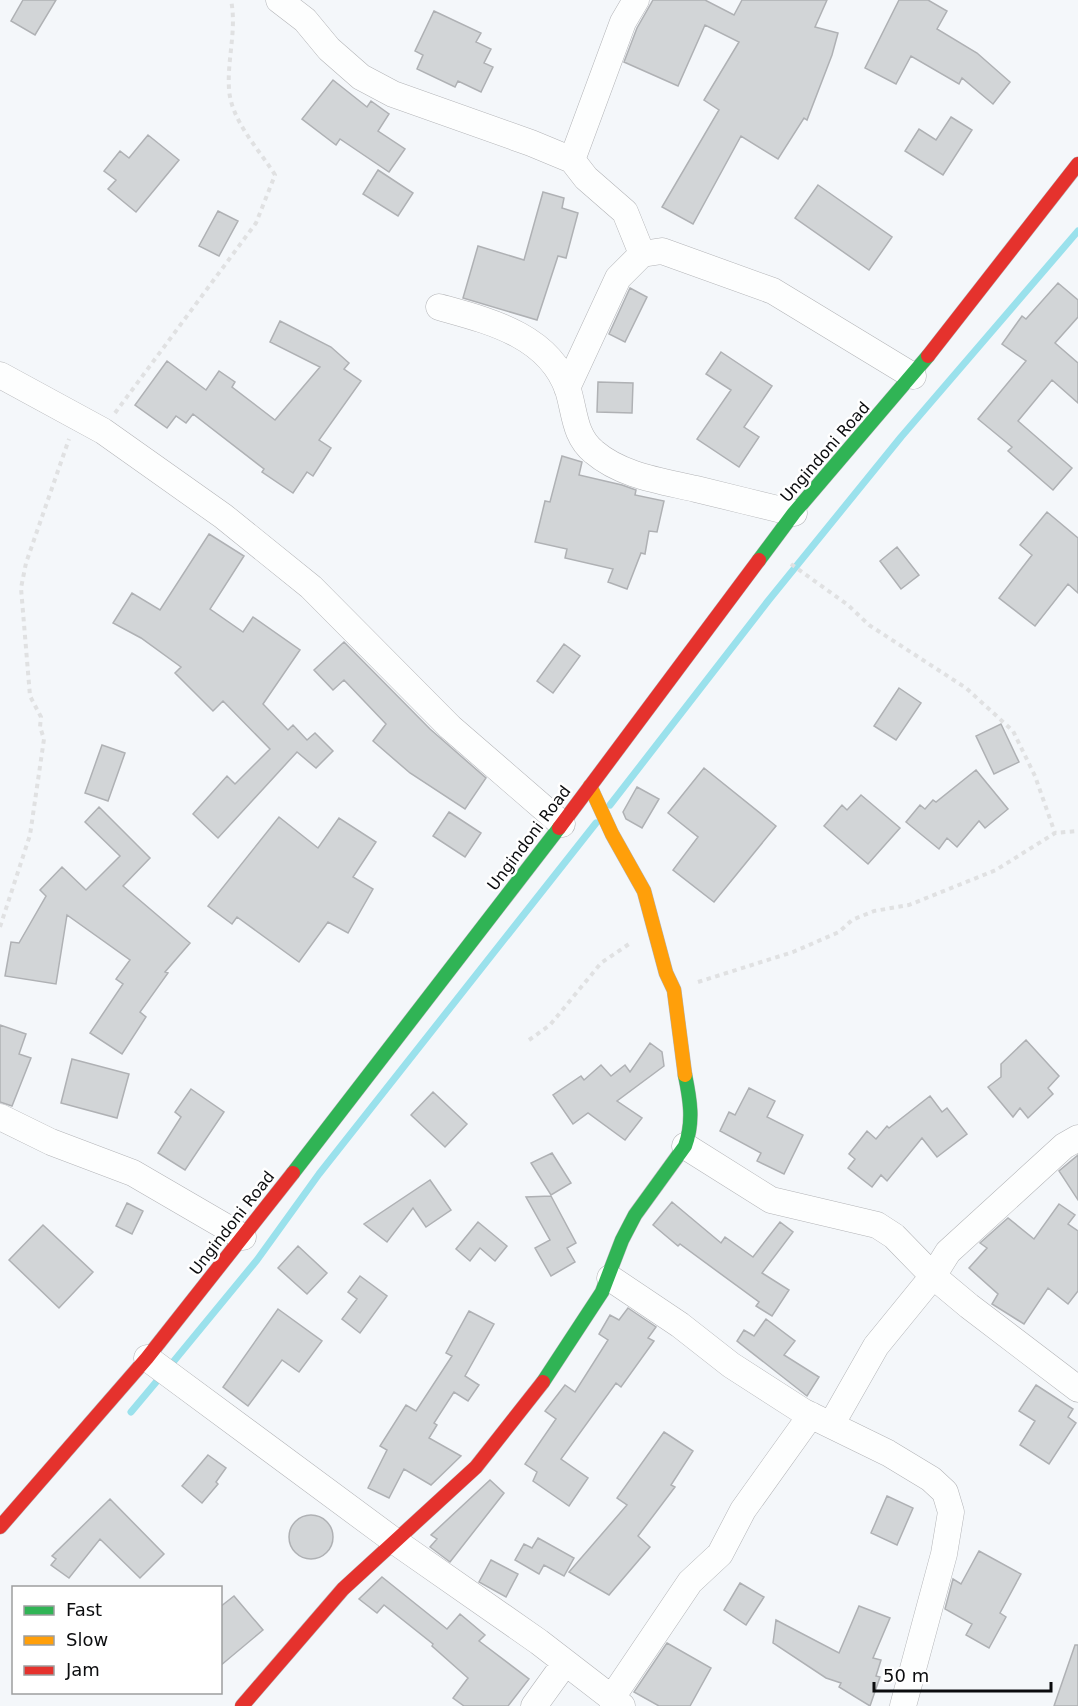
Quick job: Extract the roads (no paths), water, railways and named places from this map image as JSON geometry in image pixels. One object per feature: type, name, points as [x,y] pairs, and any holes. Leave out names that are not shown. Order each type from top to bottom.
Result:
[{"type":"main road","name":"Ungindoni Road","points":[[0,1527],[147,1358],[243,1237],[562,824],[794,513],[913,375],[1078,164]]},
{"type":"main road","points":[[242,1706],[356,1576],[393,1540],[450,1493],[490,1452],[554,1368],[610,1278],[621,1242],[634,1217],[685,1146],[689,1135],[691,1104],[682,1061],[674,990],[666,973],[644,891],[612,834],[590,786]]},
{"type":"street","points":[[279,0],[305,20],[329,50],[361,77],[393,94],[531,142],[572,160],[586,178],[625,212],[642,254]]},
{"type":"street","points":[[572,160],[623,22],[636,0]]},
{"type":"street","points":[[567,388],[618,278],[642,254],[662,251],[772,291],[913,375]]},
{"type":"street","points":[[440,307],[495,323],[528,338],[552,363],[567,388],[578,432],[594,452],[632,474],[794,513]]},
{"type":"street","points":[[0,375],[103,431],[223,516],[311,587],[450,727],[562,824]]},
{"type":"street","points":[[0,1117],[51,1142],[133,1173],[243,1237]]},
{"type":"street","points":[[147,1358],[616,1702],[690,1582],[720,1554],[743,1510],[821,1420],[876,1346],[933,1276],[948,1251],[1064,1146],[1078,1138]]},
{"type":"street","points":[[685,1146],[771,1200],[877,1225],[894,1236],[933,1276],[1078,1389]]},
{"type":"street","points":[[610,1278],[680,1325],[731,1365],[821,1420],[931,1479],[945,1492],[951,1512],[944,1554],[903,1706]]},
{"type":"street","points":[[534,1706],[565,1663]]},
{"type":"waterway","points":[[610,805],[768,601],[901,437],[1078,231]]},
{"type":"waterway","points":[[169,1367],[257,1260],[319,1174],[596,823]]},
{"type":"waterway","points":[[131,1412],[162,1375]]}]
